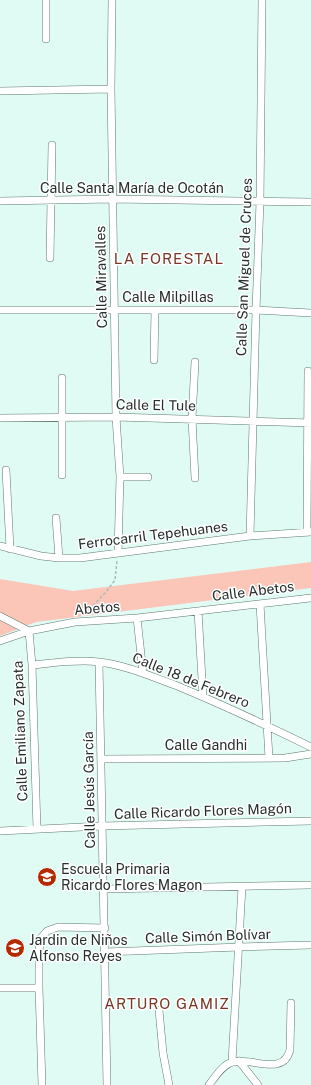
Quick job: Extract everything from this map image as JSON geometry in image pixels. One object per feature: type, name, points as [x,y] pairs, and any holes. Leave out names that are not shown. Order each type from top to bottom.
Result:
[{"type":"street","points":[[46,0],[46,39]]},
{"type":"street","name":"Calle Miravalles","points":[[112,0],[112,199],[116,417],[120,477],[118,553]]},
{"type":"street","name":"Calle San Miguel de Cruces","points":[[250,536],[252,422],[260,202],[262,0]]},
{"type":"street","points":[[0,91],[111,89]]},
{"type":"street","points":[[50,258],[52,144]]},
{"type":"street","name":"Calle Santa María de Ocotán","points":[[0,201],[112,199],[311,202]]},
{"type":"street","name":"Calle Milpillas","points":[[0,310],[256,310],[311,313]]},
{"type":"street","points":[[154,360],[155,310]]},
{"type":"street","points":[[195,362],[192,419],[195,478]]},
{"type":"street","points":[[308,371],[309,532]]},
{"type":"street","points":[[62,378],[62,475]]},
{"type":"street","name":"Calle El Tule","points":[[0,418],[116,417],[309,423]]},
{"type":"street","points":[[6,470],[10,549]]},
{"type":"street","points":[[120,477],[148,477]]},
{"type":"street","points":[[56,518],[58,558]]},
{"type":"street","name":"Ferrocarril Tepehuanes","points":[[0,546],[41,556],[80,558],[250,536],[309,532]]},
{"type":"street","name":"Calle Abetos","points":[[198,611],[311,598]]},
{"type":"street","points":[[260,604],[268,758]]},
{"type":"street","points":[[198,611],[203,696]]},
{"type":"street","name":"Abetos","points":[[0,641],[29,631],[75,622],[137,618],[198,611]]},
{"type":"street","points":[[0,616],[29,631]]},
{"type":"street","points":[[137,618],[144,673]]},
{"type":"street","name":"Calle Emiliano Zapata","points":[[29,631],[32,665],[37,829]]},
{"type":"street","name":"Calle 18 de Febrero","points":[[32,665],[99,662],[129,668],[203,696],[311,747]]},
{"type":"street","name":"Calle Jesús García","points":[[99,662],[107,1085]]},
{"type":"street","name":"Calle Gandhi","points":[[101,759],[268,758],[295,757],[311,754]]},
{"type":"street","name":"Calle Ricardo Flores Magón","points":[[0,831],[102,826],[311,821]]},
{"type":"street","points":[[104,890],[311,885]]},
{"type":"street","points":[[242,887],[235,1062],[258,1085]]},
{"type":"street","points":[[42,1085],[39,988],[40,943],[43,934],[52,928],[58,927],[105,928]]},
{"type":"street","name":"Calle Simón Bolívar","points":[[105,952],[311,946]]},
{"type":"street","points":[[0,988],[39,988]]},
{"type":"street","points":[[209,1085],[225,1067],[235,1062],[278,1064],[286,1060],[290,1050],[291,1003]]},
{"type":"street","points":[[159,1010],[168,1085]]},
{"type":"path","points":[[75,622],[106,592],[115,580],[118,553]]},
{"type":"shaded area","points":[[311,562],[311,588],[36,622],[0,636],[0,579],[73,591]]},
{"type":"place","name":"Escuela Primaria Ricardo Flores Magon","points":[[47,877]]},
{"type":"place","name":"Jardin de Niños Alfonso Reyes","points":[[15,948]]},
{"type":"district","name":"LA FORESTAL","points":[[169,258]]},
{"type":"district","name":"ARTURO GAMIZ","points":[[167,1003]]}]
